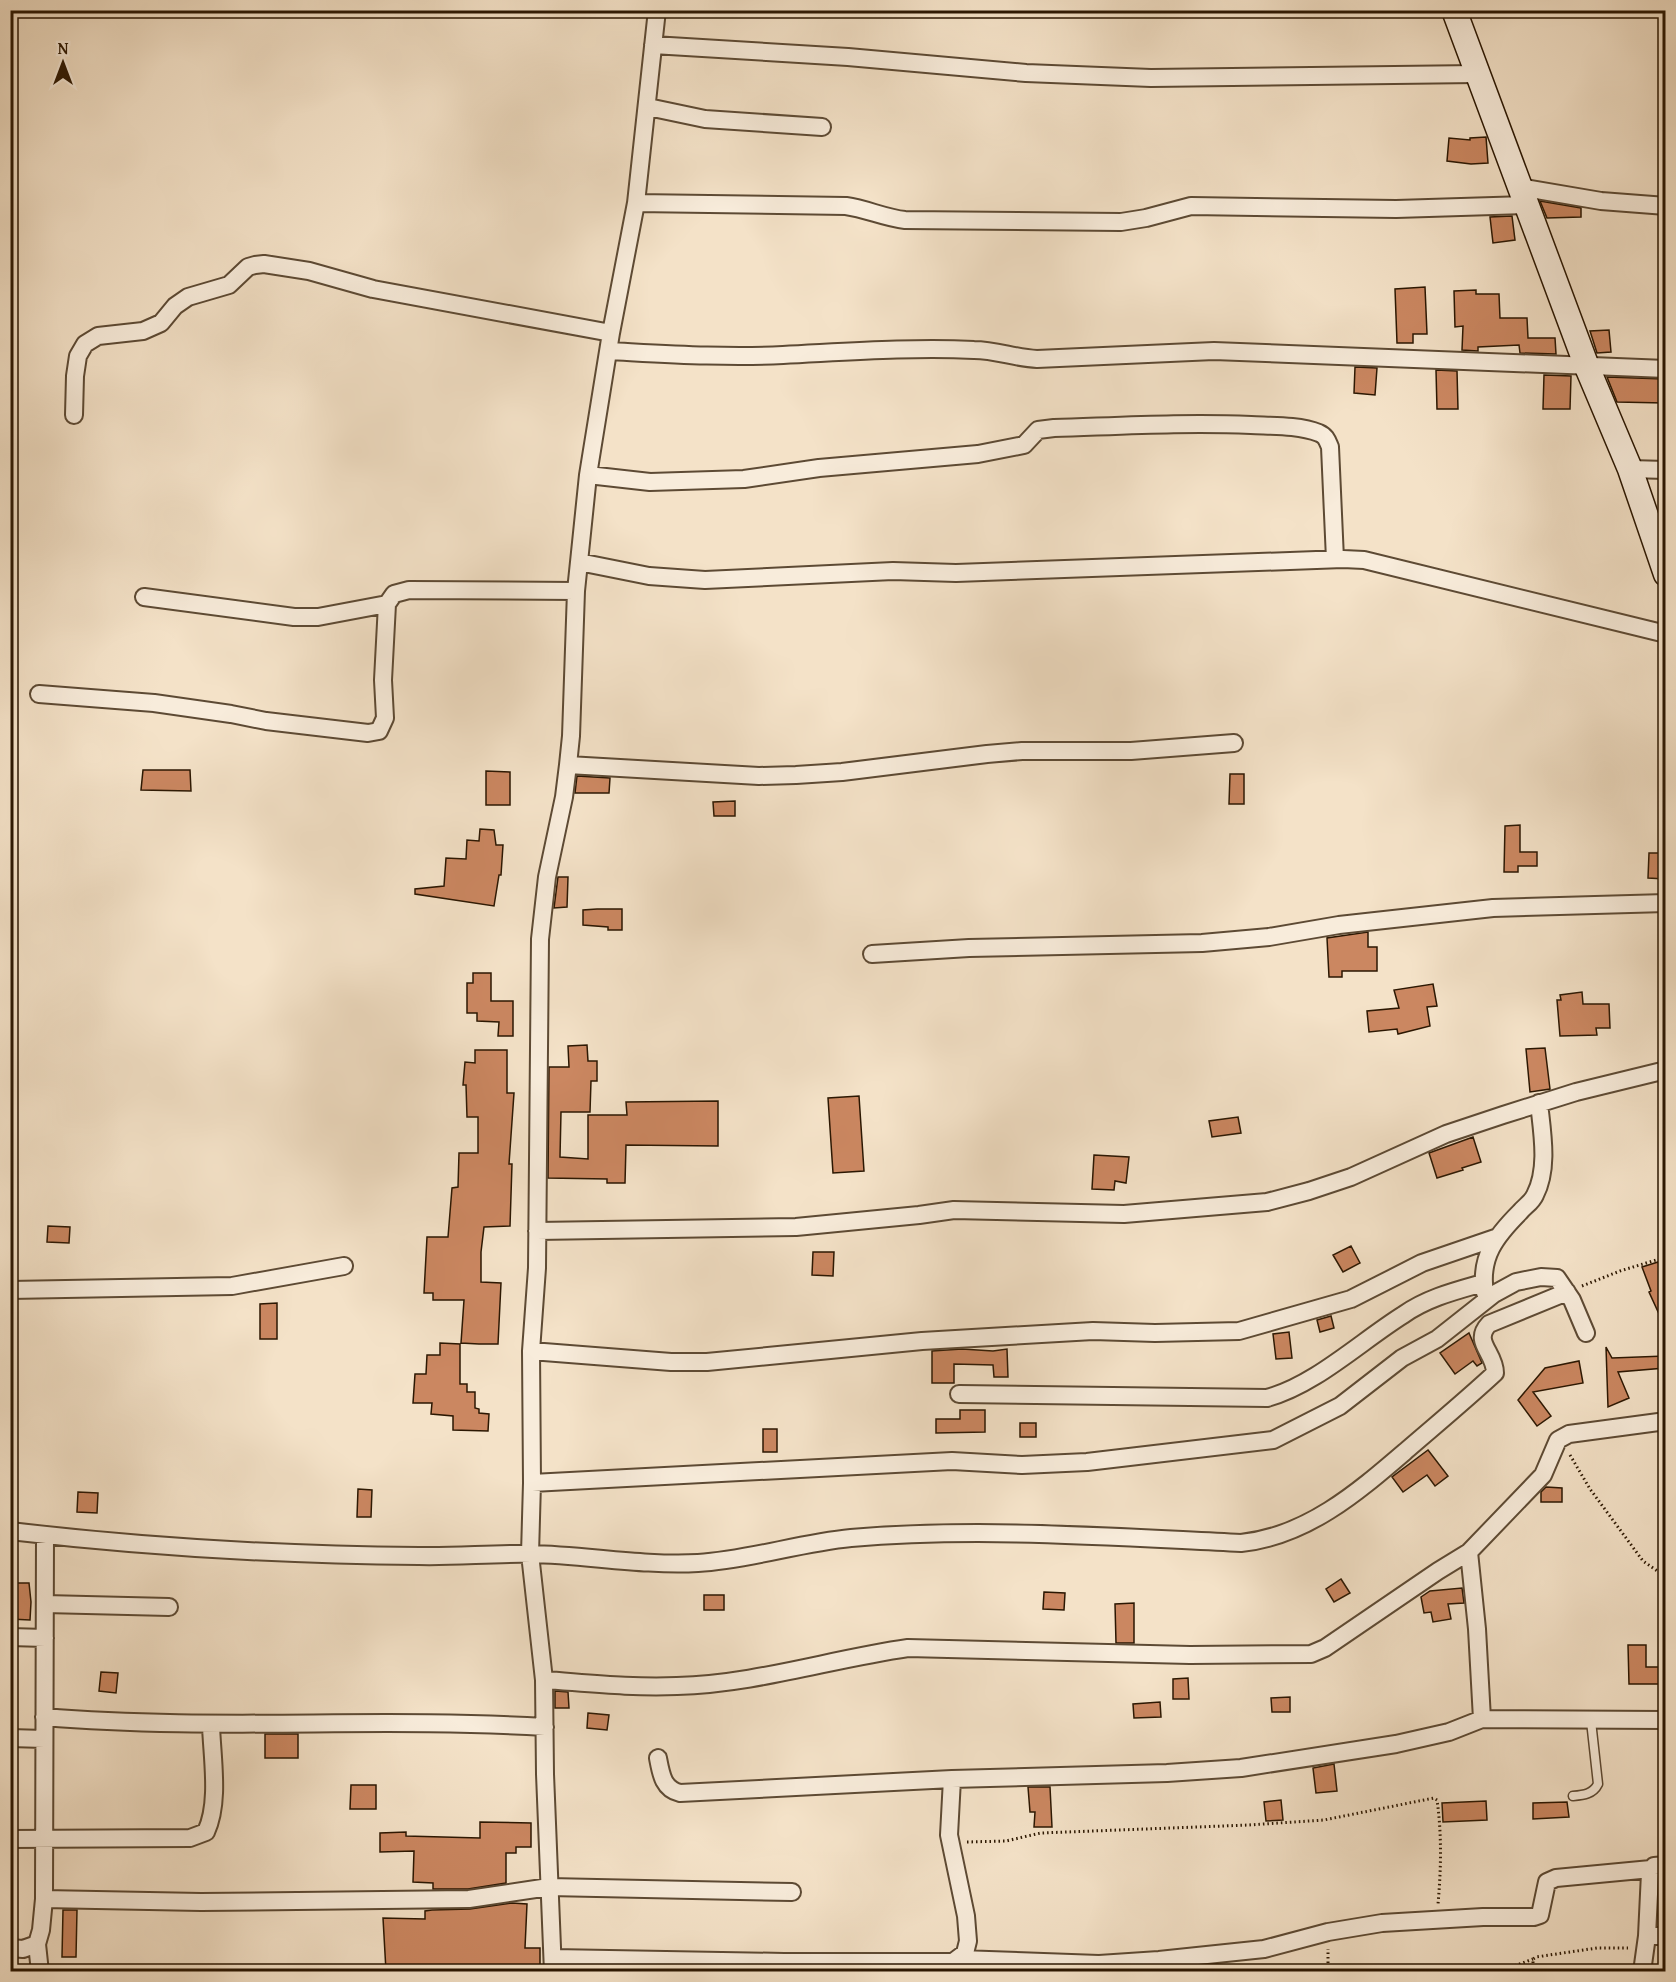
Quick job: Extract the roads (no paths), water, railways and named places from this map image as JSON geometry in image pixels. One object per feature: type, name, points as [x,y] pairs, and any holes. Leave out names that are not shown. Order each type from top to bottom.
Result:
[{"type":"street","points":[[657,10],[636,203],[611,333],[588,475],[576,591],[571,736],[543,905],[540,939],[537,1231],[531,1351],[530,1554],[544,1680],[553,1965],[939,1964],[960,1959],[1099,1964],[1159,1960],[1264,1949],[1328,1932],[1382,1923],[1534,1917],[1540,1915],[1547,1882],[1556,1878],[1658,1867],[1642,1971]]},
{"type":"street","points":[[1454,10],[1587,367],[1630,469],[1665,574]]},
{"type":"street","points":[[653,45],[848,57],[1026,73],[1151,78],[1477,74]]},
{"type":"street","points":[[648,106],[705,119],[822,127]]},
{"type":"street","points":[[636,203],[846,206],[905,220],[1089,223],[1146,218],[1191,206],[1396,209],[1523,196],[1665,206]]},
{"type":"street","points":[[74,415],[78,356],[85,344],[98,336],[143,331],[161,323],[175,306],[188,297],[229,285],[248,267],[255,265],[264,264],[309,271],[373,289],[611,333]]},
{"type":"street","points":[[609,351],[709,356],[782,355],[872,349],[973,350],[1037,359],[1214,351],[1665,369]]},
{"type":"street","points":[[588,475],[650,482],[744,478],[819,468],[978,454],[1024,445],[1038,430],[1054,428],[1230,424],[1273,426],[1306,430],[1320,434],[1327,439],[1330,447],[1335,559]]},
{"type":"street","points":[[1630,469],[1665,470]]},
{"type":"street","points":[[579,561],[649,576],[705,580],[893,571],[956,573],[1335,559],[1364,560],[1665,634]]},
{"type":"street","points":[[39,694],[154,703],[300,726],[368,733],[379,731],[385,718],[383,680],[387,604],[394,594],[409,590],[576,591]]},
{"type":"street","points":[[144,597],[294,617],[318,617],[387,604]]},
{"type":"street","points":[[568,765],[759,776],[796,775],[842,772],[1022,751],[1131,750],[1234,743]]},
{"type":"street","points":[[872,954],[969,948],[1202,943],[1269,937],[1339,925],[1493,908],[1665,903]]},
{"type":"street","points":[[537,1231],[796,1227],[954,1210],[1124,1214],[1267,1202],[1351,1177],[1446,1134],[1539,1103],[1665,1070]]},
{"type":"street","points":[[532,1483],[952,1461],[1022,1465],[1087,1462],[1273,1440],[1340,1406],[1402,1358],[1437,1339],[1485,1292],[1488,1254],[1495,1238],[1534,1198],[1539,1187],[1543,1165],[1543,1137],[1539,1103]]},
{"type":"street","points":[[531,1351],[671,1362],[707,1362],[945,1339],[1093,1331],[1155,1333],[1239,1331],[1351,1299],[1422,1263],[1495,1238]]},
{"type":"street","points":[[10,1290],[232,1286],[344,1266]]},
{"type":"street","points":[[959,1395],[1267,1398],[1299,1386],[1405,1313],[1443,1294],[1485,1292],[1541,1277],[1557,1278],[1567,1292],[1586,1333]]},
{"type":"street","points":[[10,1531],[165,1546],[420,1557],[530,1554],[676,1563],[701,1563],[851,1538],[938,1533],[1127,1536],[1257,1542],[1321,1517],[1348,1498],[1465,1401],[1495,1373],[1495,1365],[1482,1338],[1483,1330],[1490,1324],[1567,1292]]},
{"type":"street","points":[[544,1680],[677,1686],[765,1675],[908,1648],[1190,1655],[1311,1654],[1325,1648],[1469,1552],[1543,1475],[1558,1440],[1569,1434],[1665,1421]]},
{"type":"street","points":[[40,1971],[37,1944],[41,1930],[44,1899],[45,1535]]},
{"type":"street","points":[[1469,1552],[1477,1629],[1482,1719]]},
{"type":"street","points":[[45,1604],[169,1607]]},
{"type":"street","points":[[10,1637],[45,1638]]},
{"type":"street","points":[[44,1717],[132,1724],[433,1722],[545,1727]]},
{"type":"street","points":[[658,1758],[665,1784],[673,1791],[680,1793],[952,1779],[1167,1773],[1241,1768],[1396,1744],[1449,1732],[1482,1719],[1665,1720]]},
{"type":"street","points":[[10,1839],[190,1838],[206,1832],[212,1819],[213,1803],[211,1725]]},
{"type":"street","points":[[10,1738],[44,1739]]},
{"type":"street","points":[[952,1779],[950,1842],[967,1924],[968,1941],[965,1953],[960,1959]]},
{"type":"street","points":[[44,1899],[201,1902],[469,1899],[549,1887],[792,1892]]},
{"type":"street","points":[[1646,1942],[1665,1936]]},
{"type":"street","points":[[10,1948],[23,1949],[37,1944]]},
{"type":"lane","points":[[1573,1796],[1590,1793],[1596,1789],[1598,1784],[1591,1721]]}]
